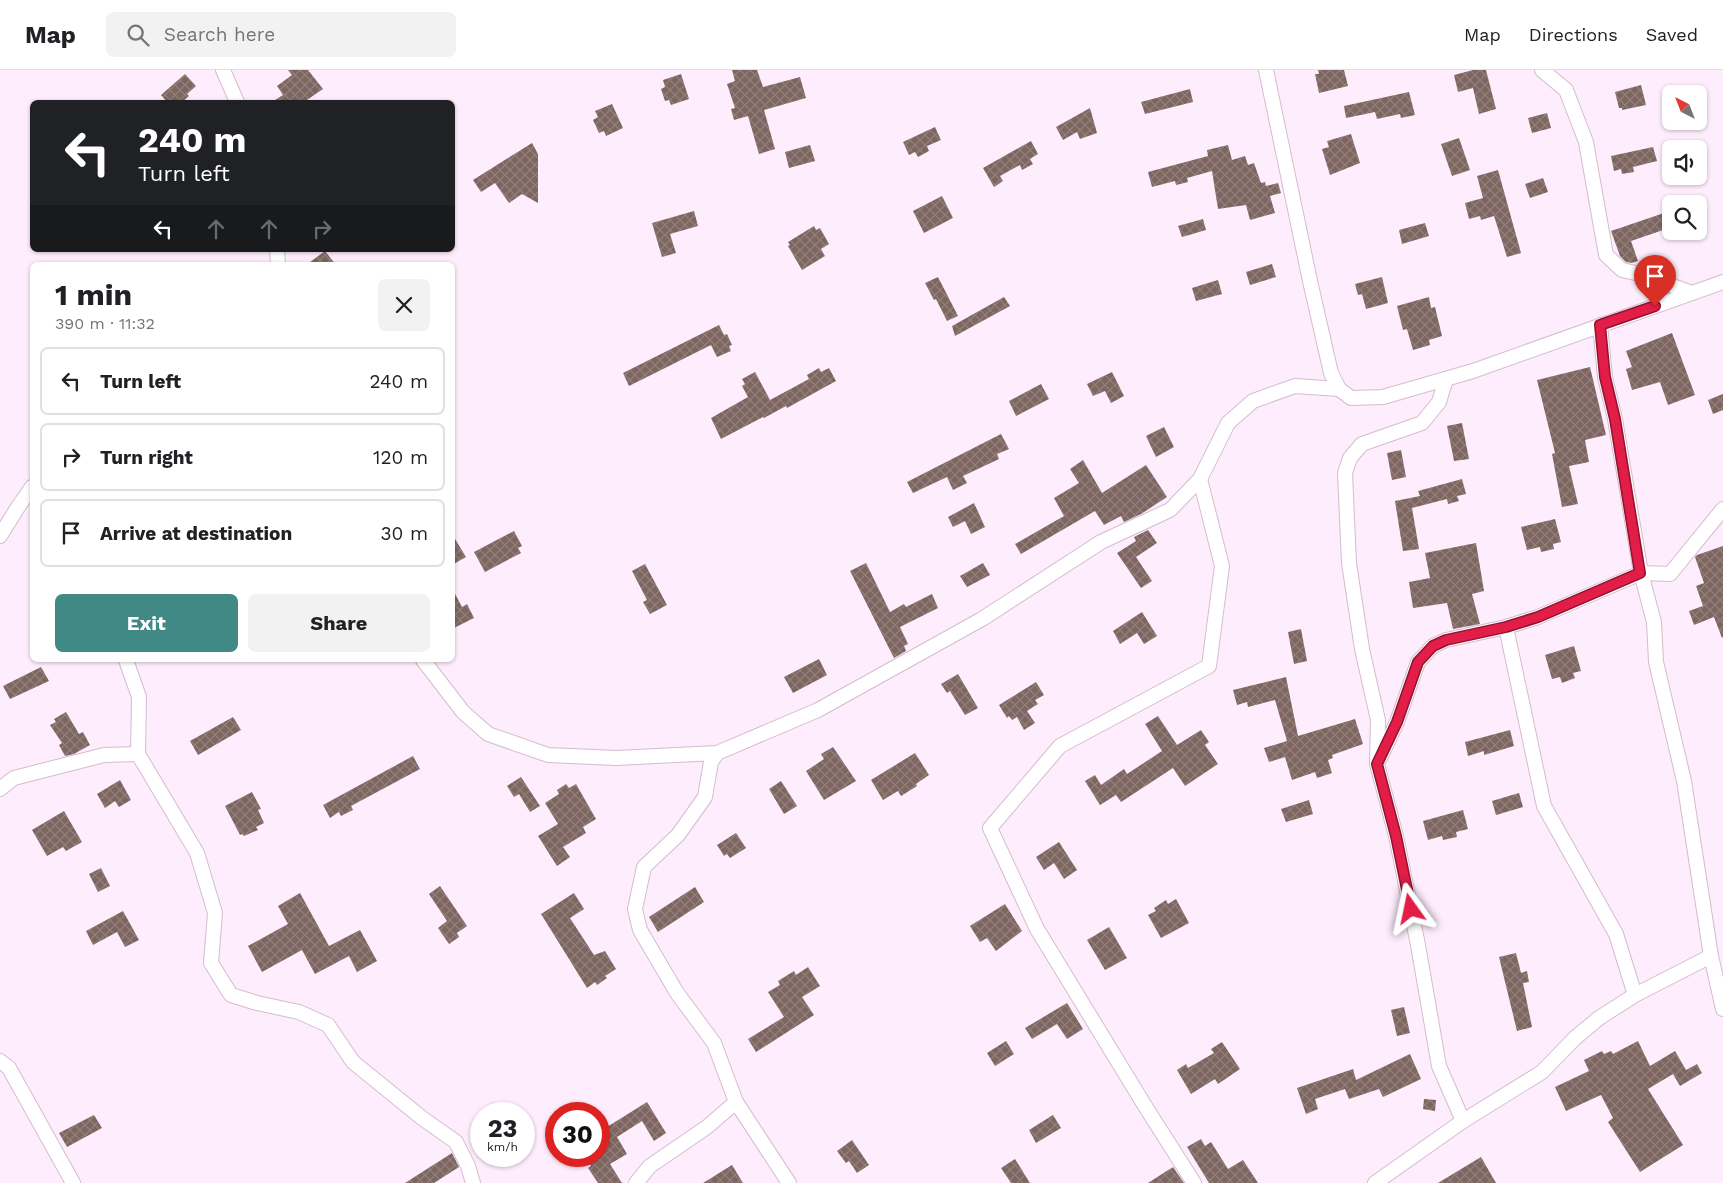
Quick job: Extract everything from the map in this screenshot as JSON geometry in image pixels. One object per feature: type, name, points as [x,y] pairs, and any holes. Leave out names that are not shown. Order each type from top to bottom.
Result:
[{"type":"street","points":[[222,70],[236,100]]},
{"type":"street","points":[[1266,70],[1310,281],[1331,373],[1338,389]]},
{"type":"street","points":[[1542,70],[1566,90],[1586,142],[1606,255],[1622,270],[1640,274],[1692,293]]},
{"type":"street","points":[[425,662],[463,712],[488,734],[548,755],[616,758],[717,754],[818,710],[982,619],[1102,542],[1170,510],[1200,479],[1228,423],[1252,402],[1295,386],[1338,389],[1351,398],[1383,397],[1473,372],[1723,282]]},
{"type":"street","points":[[1600,325],[1605,377],[1615,419],[1640,573],[1654,622],[1656,662],[1684,782],[1711,956],[1723,1009]]},
{"type":"street","points":[[1446,379],[1439,402],[1422,423],[1362,444],[1350,458],[1345,473],[1348,563],[1362,649],[1378,720],[1377,764],[1398,845],[1439,1066],[1463,1121]]},
{"type":"street","points":[[1194,1183],[1037,928],[990,828],[1060,746],[1209,666],[1222,566],[1200,479]]},
{"type":"street","points":[[0,536],[30,490]]},
{"type":"street","points":[[1377,764],[1397,722],[1418,662],[1433,646],[1446,640],[1506,627],[1568,605],[1640,573],[1670,574],[1723,509]]},
{"type":"street","points":[[1506,627],[1544,806],[1616,934],[1635,995]]},
{"type":"street","points":[[127,662],[138,697],[138,754],[196,853],[215,913],[211,962],[231,995],[299,1012],[328,1025],[353,1062],[422,1118],[456,1142],[468,1166],[473,1183]]},
{"type":"street","points":[[0,790],[14,778],[104,756],[138,754]]},
{"type":"street","points":[[717,754],[711,762],[705,797],[678,835],[644,867],[635,909],[640,930],[672,985],[714,1043],[736,1102],[789,1183]]},
{"type":"street","points":[[1375,1183],[1463,1121],[1542,1072],[1575,1038],[1599,1018],[1635,995],[1711,956]]},
{"type":"street","points":[[0,1061],[9,1068],[74,1183]]},
{"type":"street","points":[[636,1183],[650,1166],[707,1127],[736,1102]]},
{"type":"building","points":[[288,70],[308,70],[323,89],[307,100],[275,100],[283,95],[277,86],[292,75]]},
{"type":"building","points":[[732,70],[757,70],[763,87],[800,77],[806,98],[764,110],[775,149],[759,154],[748,116],[734,120],[731,109],[735,108],[727,84],[735,81]]},
{"type":"building","points":[[1318,70],[1344,70],[1348,86],[1319,93],[1315,74],[1319,74]]},
{"type":"building","points":[[1473,70],[1486,70],[1496,109],[1479,114],[1473,88],[1458,92],[1454,75]]},
{"type":"building","points":[[185,74],[196,86],[187,94],[189,96],[184,100],[165,100],[161,95]]},
{"type":"building","points":[[681,74],[689,99],[671,105],[669,100],[665,101],[661,89],[665,87],[663,80]]},
{"type":"building","points":[[1641,85],[1646,105],[1622,110],[1622,108],[1619,108],[1615,92]]},
{"type":"building","points":[[1190,89],[1193,102],[1145,114],[1141,102]]},
{"type":"building","points":[[1409,92],[1415,115],[1401,118],[1400,114],[1377,119],[1375,112],[1346,118],[1344,106]]},
{"type":"building","points":[[612,104],[623,128],[606,136],[604,131],[599,133],[593,120],[598,117],[595,111]]},
{"type":"building","points":[[1090,108],[1097,133],[1080,139],[1077,132],[1063,140],[1056,127]]},
{"type":"building","points":[[1547,113],[1551,128],[1532,133],[1528,118]]},
{"type":"building","points":[[935,127],[941,140],[927,146],[929,151],[918,157],[915,152],[909,155],[903,142]]},
{"type":"building","points":[[1351,134],[1360,163],[1330,175],[1322,149],[1329,147],[1327,141]]},
{"type":"building","points":[[1459,138],[1470,170],[1452,176],[1441,144]]},
{"type":"building","points":[[1031,141],[1038,154],[1030,159],[1033,164],[1022,170],[1020,165],[1000,176],[1003,181],[994,187],[983,168]]},
{"type":"building","points":[[532,143],[538,154],[538,203],[522,194],[509,203],[495,183],[481,192],[473,180]]},
{"type":"building","points":[[810,145],[815,161],[789,168],[785,152]]},
{"type":"building","points":[[1228,145],[1232,160],[1245,156],[1248,165],[1254,163],[1261,183],[1265,182],[1266,186],[1278,183],[1281,193],[1270,196],[1275,213],[1250,220],[1246,205],[1218,209],[1212,171],[1187,178],[1188,182],[1176,185],[1175,181],[1152,187],[1148,172],[1208,156],[1207,150]]},
{"type":"building","points":[[1653,147],[1657,161],[1633,167],[1634,172],[1622,174],[1621,169],[1614,171],[1611,156]]},
{"type":"building","points":[[1498,170],[1521,253],[1507,257],[1494,216],[1481,220],[1480,216],[1469,219],[1465,203],[1483,198],[1477,176]]},
{"type":"building","points":[[1543,178],[1548,192],[1530,198],[1525,184]]},
{"type":"building","points":[[942,196],[953,218],[924,233],[913,211]]},
{"type":"building","points":[[694,211],[698,226],[670,234],[676,253],[662,257],[652,223]]},
{"type":"building","points":[[1662,214],[1662,230],[1631,241],[1638,261],[1626,262],[1620,256],[1611,231]]},
{"type":"building","points":[[1203,219],[1206,230],[1182,237],[1178,226]]},
{"type":"building","points":[[1425,223],[1429,236],[1402,244],[1399,230]]},
{"type":"building","points":[[814,226],[816,230],[820,228],[829,244],[821,249],[825,256],[802,270],[788,246],[790,245],[788,242]]},
{"type":"building","points":[[326,252],[334,262],[310,262]]},
{"type":"building","points":[[1272,264],[1276,277],[1250,285],[1246,272]]},
{"type":"building","points":[[938,277],[958,316],[947,321],[936,299],[934,300],[925,283]]},
{"type":"building","points":[[1382,277],[1388,303],[1366,309],[1362,294],[1358,295],[1355,284]]},
{"type":"building","points":[[1218,280],[1222,294],[1196,301],[1192,288]]},
{"type":"building","points":[[1004,297],[1010,306],[955,336],[952,326]]},
{"type":"building","points":[[1429,297],[1431,308],[1435,307],[1442,336],[1429,340],[1430,345],[1413,350],[1407,329],[1403,330],[1397,306]]},
{"type":"building","points":[[719,325],[724,335],[727,334],[732,345],[729,346],[731,351],[717,357],[711,345],[629,386],[623,373]]},
{"type":"building","points":[[1672,333],[1695,395],[1668,405],[1660,382],[1632,390],[1626,369],[1632,367],[1626,351]]},
{"type":"building","points":[[1590,367],[1606,435],[1585,440],[1589,462],[1569,466],[1578,504],[1562,507],[1552,454],[1555,453],[1537,380]]},
{"type":"building","points":[[819,368],[821,372],[829,368],[836,381],[787,408],[786,406],[721,439],[711,418],[748,397],[742,386],[745,384],[742,379],[755,372],[770,400],[809,379],[807,375]]},
{"type":"building","points":[[1112,372],[1124,396],[1111,403],[1105,391],[1093,396],[1087,384]]},
{"type":"building","points":[[1041,384],[1049,399],[1016,416],[1009,401]]},
{"type":"building","points":[[1723,394],[1723,410],[1713,414],[1708,400]]},
{"type":"building","points":[[1462,423],[1469,459],[1454,461],[1447,426]]},
{"type":"building","points":[[1164,427],[1174,447],[1156,457],[1146,436]]},
{"type":"building","points":[[1001,434],[1009,449],[997,454],[999,459],[963,476],[967,483],[953,490],[947,477],[913,493],[907,482]]},
{"type":"building","points":[[1401,450],[1406,477],[1392,480],[1387,453]]},
{"type":"building","points":[[1083,460],[1102,493],[1146,465],[1167,497],[1141,514],[1124,522],[1121,516],[1104,525],[1095,511],[1021,554],[1015,544],[1064,516],[1054,498],[1079,483],[1070,469]]},
{"type":"building","points":[[1462,479],[1466,494],[1457,496],[1459,501],[1448,504],[1447,499],[1412,508],[1419,549],[1403,551],[1395,501],[1420,496],[1418,491]]},
{"type":"building","points":[[974,503],[985,527],[971,534],[965,521],[953,527],[948,517]]},
{"type":"building","points":[[1555,519],[1561,542],[1553,544],[1554,549],[1541,552],[1540,547],[1527,550],[1521,527]]},
{"type":"building","points":[[1148,530],[1157,543],[1136,557],[1152,581],[1141,588],[1117,553],[1136,541],[1134,537]]},
{"type":"building","points":[[514,531],[522,546],[518,548],[521,553],[485,572],[474,552]]},
{"type":"building","points":[[455,539],[466,557],[455,563]]},
{"type":"building","points":[[1476,543],[1484,591],[1472,594],[1480,624],[1453,629],[1447,603],[1413,608],[1409,582],[1430,578],[1425,553]]},
{"type":"building","points":[[1723,546],[1722,638],[1714,617],[1694,625],[1689,611],[1703,606],[1696,586],[1704,583],[1695,557]]},
{"type":"building","points":[[866,563],[890,612],[904,604],[906,607],[932,594],[938,608],[900,627],[908,644],[904,646],[906,651],[894,658],[850,571]]},
{"type":"building","points":[[983,563],[990,575],[967,587],[960,576]]},
{"type":"building","points":[[645,564],[667,605],[650,614],[643,602],[647,600],[632,571]]},
{"type":"building","points":[[455,594],[462,607],[467,604],[474,618],[455,628]]},
{"type":"building","points":[[1142,612],[1157,636],[1144,644],[1137,633],[1120,644],[1113,631]]},
{"type":"building","points":[[1301,629],[1307,661],[1294,664],[1288,632]]},
{"type":"building","points":[[1574,646],[1581,671],[1573,673],[1575,678],[1562,683],[1560,677],[1552,679],[1545,655]]},
{"type":"building","points":[[819,659],[827,675],[793,693],[784,677]]},
{"type":"building","points":[[41,667],[49,681],[10,699],[3,686]]},
{"type":"building","points":[[958,674],[978,708],[965,715],[950,691],[947,693],[941,684]]},
{"type":"building","points":[[1286,677],[1298,736],[1355,719],[1363,744],[1332,755],[1333,758],[1328,760],[1332,773],[1317,778],[1315,772],[1292,780],[1285,757],[1269,762],[1264,748],[1287,741],[1275,700],[1248,707],[1247,702],[1237,705],[1233,690]]},
{"type":"building","points":[[1036,682],[1044,695],[1035,700],[1038,704],[1027,711],[1035,723],[1024,730],[1017,717],[1012,720],[1009,716],[1007,718],[999,705]]},
{"type":"building","points":[[66,712],[79,734],[83,732],[90,745],[74,754],[65,756],[59,745],[62,743],[50,725],[56,722],[54,719]]},
{"type":"building","points":[[1158,716],[1177,745],[1201,730],[1209,742],[1205,745],[1218,764],[1185,786],[1173,768],[1121,802],[1116,795],[1100,805],[1085,781],[1095,775],[1101,785],[1124,769],[1127,774],[1162,751],[1145,724]]},
{"type":"building","points":[[233,717],[241,730],[198,755],[190,741]]},
{"type":"building","points":[[1510,730],[1514,746],[1484,755],[1484,751],[1468,756],[1465,742]]},
{"type":"building","points":[[833,747],[856,781],[824,800],[806,771],[824,759],[821,754]]},
{"type":"building","points":[[915,753],[929,775],[916,784],[917,786],[901,796],[898,791],[883,800],[871,780]]},
{"type":"building","points":[[413,756],[420,769],[351,806],[353,810],[341,816],[339,812],[330,818],[323,805]]},
{"type":"building","points":[[521,777],[540,806],[530,812],[519,794],[514,797],[507,786]]},
{"type":"building","points":[[120,780],[131,800],[119,807],[115,801],[105,808],[97,794]]},
{"type":"building","points":[[781,781],[797,806],[784,814],[769,789]]},
{"type":"building","points":[[566,784],[569,788],[576,784],[596,819],[583,827],[586,833],[563,847],[570,857],[557,866],[538,836],[558,824],[545,803],[559,794],[557,790]]},
{"type":"building","points":[[252,792],[261,809],[258,810],[264,823],[256,827],[258,830],[244,836],[240,835],[225,806]]},
{"type":"building","points":[[1519,793],[1523,807],[1496,815],[1492,801]]},
{"type":"building","points":[[1309,800],[1313,814],[1286,822],[1281,809]]},
{"type":"building","points":[[1463,810],[1468,829],[1456,832],[1457,837],[1443,840],[1442,836],[1428,840],[1423,821]]},
{"type":"building","points":[[64,811],[82,842],[66,851],[63,847],[47,856],[32,830]]},
{"type":"building","points":[[736,833],[746,848],[730,858],[727,854],[724,856],[717,845]]},
{"type":"building","points":[[1059,842],[1077,870],[1064,879],[1054,863],[1044,870],[1036,857]]},
{"type":"building","points":[[101,868],[110,886],[98,892],[89,874]]},
{"type":"building","points":[[440,886],[467,926],[457,933],[459,937],[449,944],[438,928],[447,921],[429,894]]},
{"type":"building","points":[[695,887],[704,902],[658,932],[649,917]]},
{"type":"building","points":[[300,893],[329,946],[360,930],[377,961],[357,972],[349,956],[315,974],[302,950],[262,972],[248,946],[288,924],[278,906]]},
{"type":"building","points":[[574,893],[584,909],[570,918],[594,955],[605,951],[616,969],[605,976],[607,978],[597,985],[595,982],[587,988],[541,914]]},
{"type":"building","points":[[1176,899],[1189,923],[1161,938],[1148,915],[1156,911],[1154,908],[1166,900],[1168,904]]},
{"type":"building","points":[[1005,904],[1022,931],[996,951],[987,938],[980,942],[970,926]]},
{"type":"building","points":[[123,911],[139,940],[125,947],[117,932],[93,945],[86,931]]},
{"type":"building","points":[[1109,927],[1127,958],[1105,970],[1087,940]]},
{"type":"building","points":[[1516,953],[1521,973],[1527,971],[1529,982],[1523,983],[1532,1027],[1517,1031],[1499,957]]},
{"type":"building","points":[[808,967],[820,986],[802,997],[814,1015],[756,1052],[748,1039],[784,1017],[768,992],[780,985],[778,981],[794,971],[796,975]]},
{"type":"building","points":[[1067,1003],[1083,1029],[1067,1039],[1057,1024],[1032,1039],[1025,1028]]},
{"type":"building","points":[[1404,1007],[1410,1033],[1397,1036],[1391,1010]]},
{"type":"building","points":[[1006,1041],[1014,1054],[995,1066],[987,1053]]},
{"type":"building","points":[[1638,1041],[1650,1066],[1675,1051],[1686,1070],[1697,1064],[1702,1073],[1680,1086],[1673,1074],[1648,1089],[1683,1145],[1640,1172],[1608,1122],[1613,1118],[1601,1095],[1566,1111],[1555,1087],[1589,1071],[1584,1060],[1602,1051],[1604,1054],[1611,1051],[1613,1054]]},
{"type":"building","points":[[1222,1042],[1240,1069],[1218,1084],[1215,1079],[1191,1094],[1177,1070],[1186,1064],[1188,1068],[1214,1053],[1211,1049]]},
{"type":"building","points":[[1410,1054],[1421,1079],[1383,1097],[1379,1089],[1349,1099],[1345,1089],[1315,1099],[1318,1109],[1306,1114],[1297,1088],[1353,1069],[1356,1080]]},
{"type":"building","points":[[1424,1099],[1436,1100],[1435,1111],[1423,1109]]},
{"type":"building","points":[[647,1102],[666,1133],[654,1141],[642,1121],[617,1137],[627,1154],[610,1164],[610,1125]]},
{"type":"building","points":[[94,1115],[102,1128],[67,1147],[59,1133]]},
{"type":"building","points":[[1053,1115],[1061,1128],[1036,1143],[1029,1130]]},
{"type":"building","points":[[1201,1139],[1205,1146],[1211,1142],[1228,1169],[1243,1160],[1258,1183],[1209,1183],[1187,1147]]},
{"type":"building","points":[[852,1140],[869,1165],[857,1173],[849,1161],[846,1163],[837,1151]]},
{"type":"building","points":[[452,1153],[459,1167],[434,1183],[405,1183]]},
{"type":"building","points":[[1481,1157],[1496,1183],[1438,1183]]},
{"type":"building","points":[[1015,1159],[1030,1183],[1011,1183],[1001,1168]]},
{"type":"building","points":[[610,1164],[622,1183],[598,1183],[588,1168],[610,1167]]},
{"type":"building","points":[[732,1165],[743,1183],[703,1183]]},
{"type":"building","points":[[1173,1167],[1184,1183],[1148,1183]]},
{"type":"route","points":[[1411,909],[1396,836],[1377,764],[1397,722],[1413,674],[1418,662],[1425,653],[1433,646],[1446,640],[1506,627],[1538,617],[1640,573],[1615,419],[1605,377],[1600,325],[1655,306]]}]
